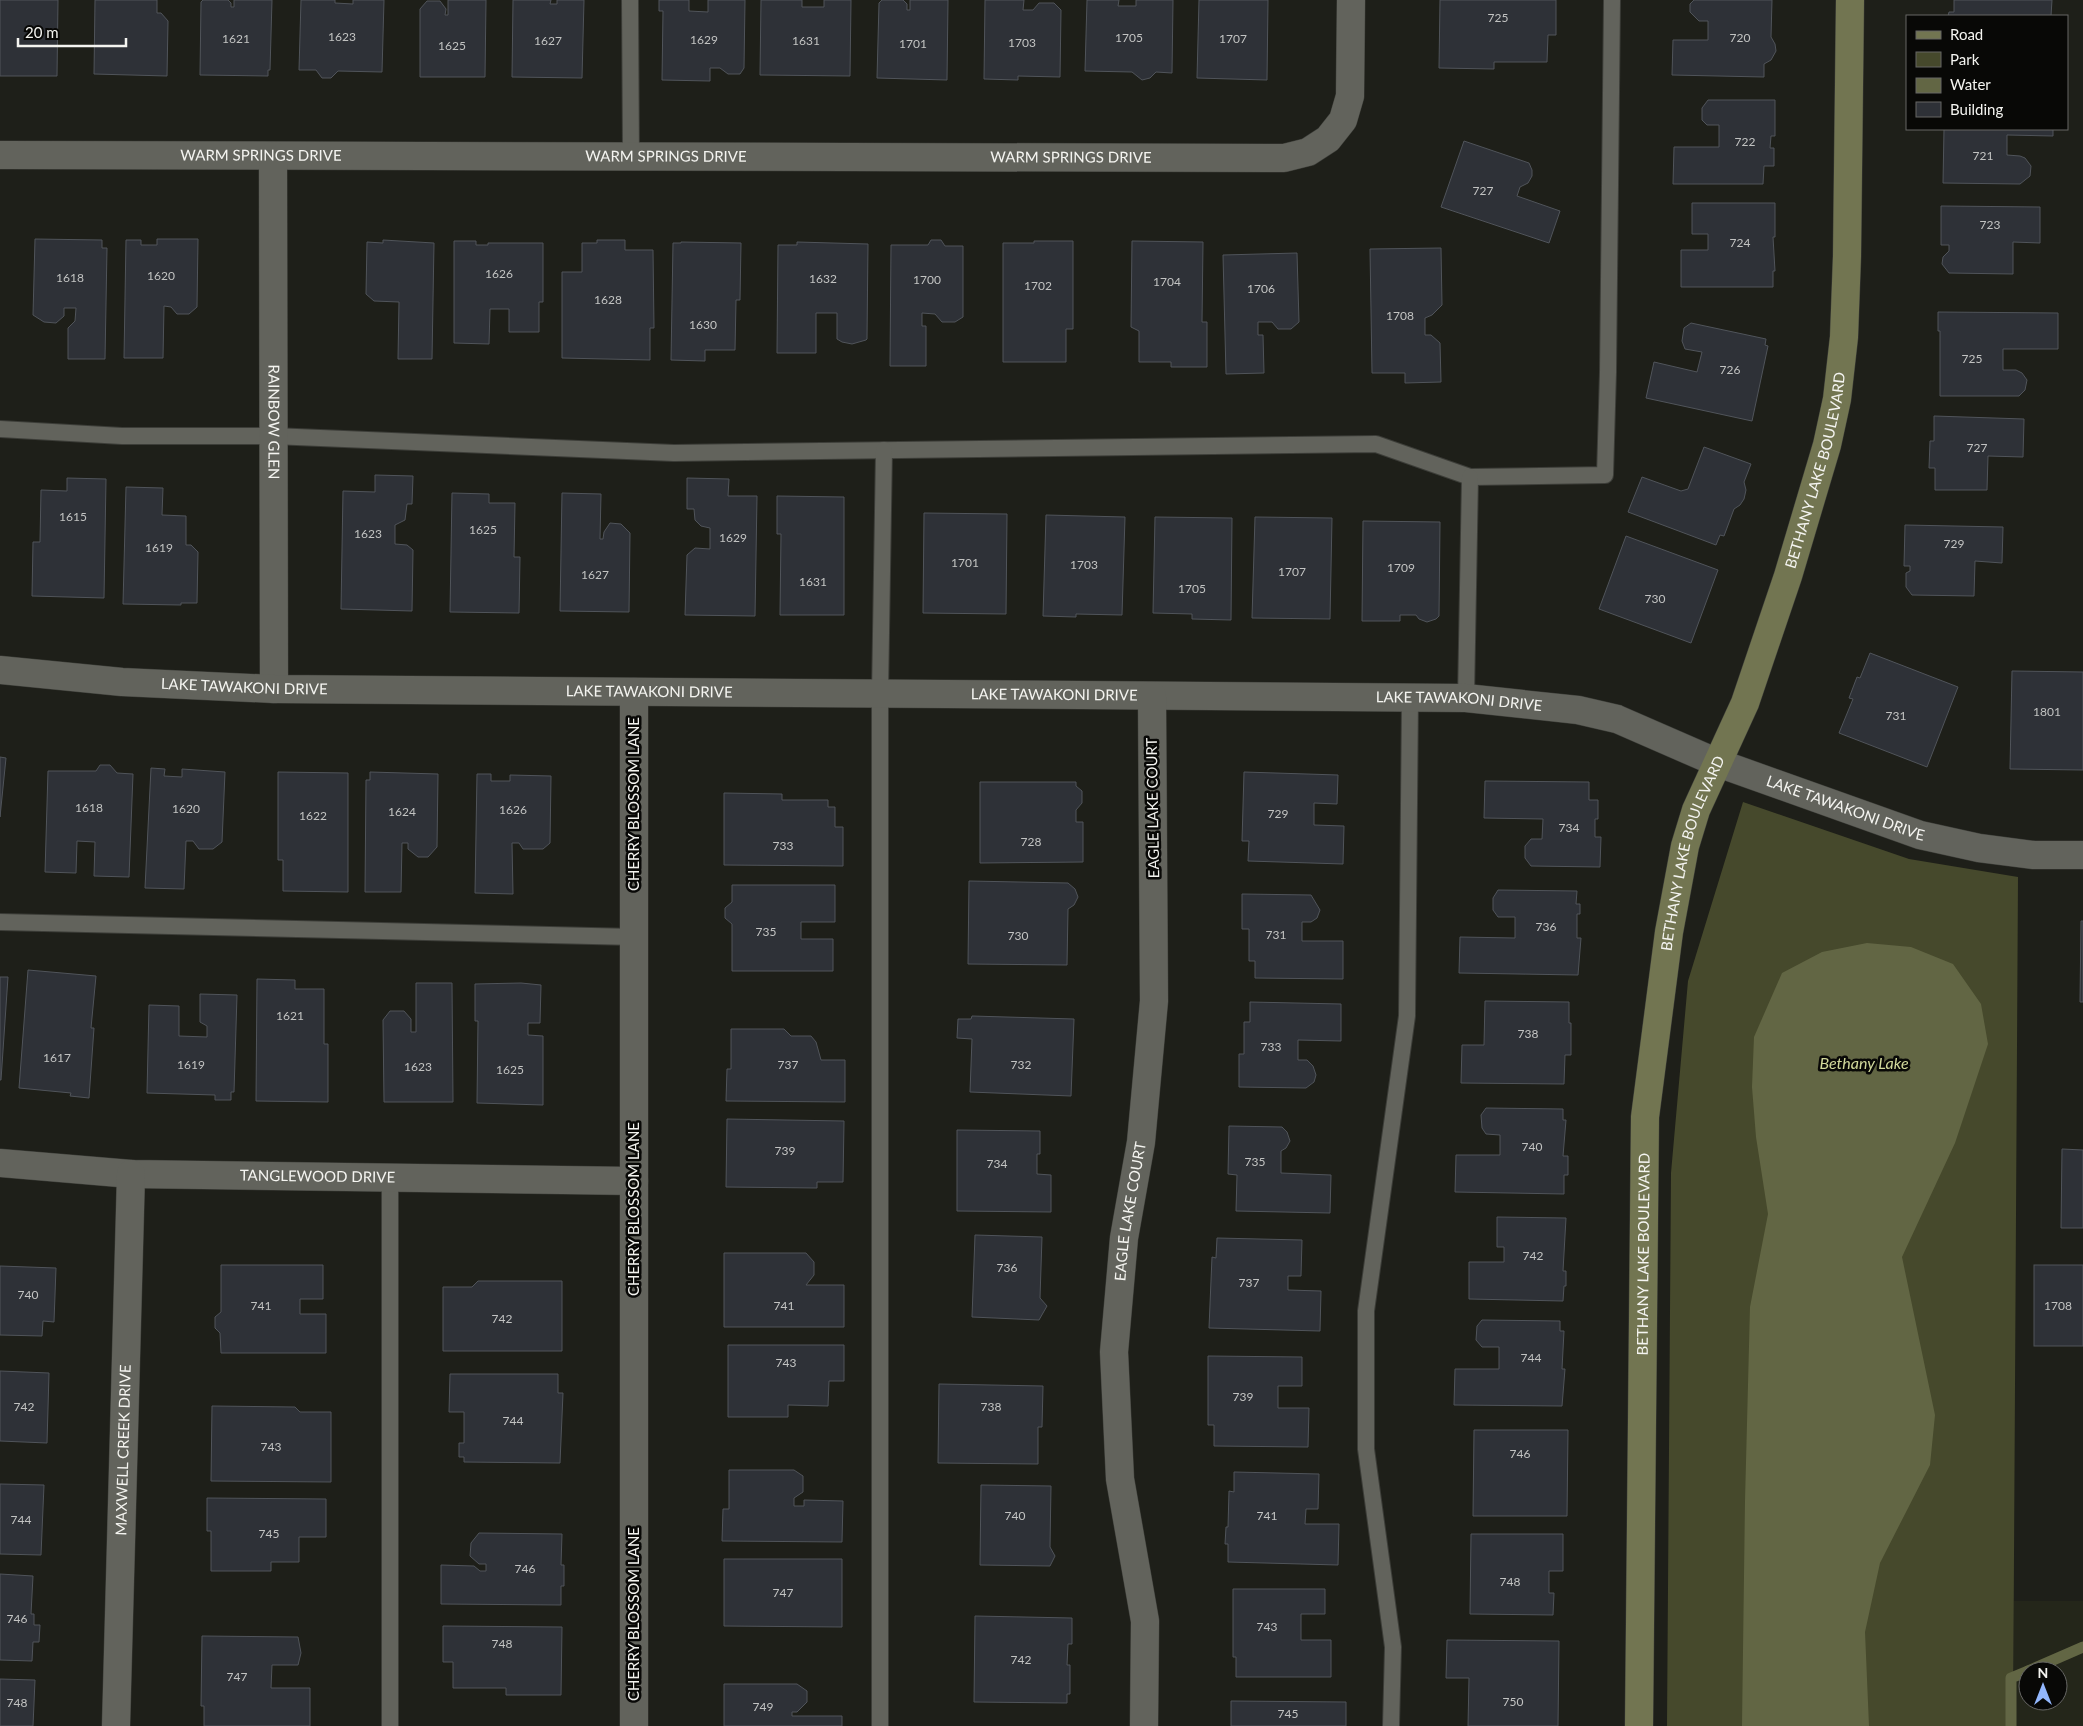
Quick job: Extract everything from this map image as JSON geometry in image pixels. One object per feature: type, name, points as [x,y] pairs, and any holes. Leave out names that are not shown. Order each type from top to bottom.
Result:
[{"type":"street","name":"WARM SPRINGS DRIVE","points":[[0,155],[1284,158],[1308,152],[1328,139],[1343,120],[1350,96],[1351,0]]},
{"type":"street","name":"BETHANY LAKE BOULEVARD","points":[[1639,1726],[1645,1117],[1669,932],[1685,846],[1696,810],[1745,703],[1785,585],[1827,445],[1837,399],[1844,337],[1847,256],[1850,0]]},
{"type":"street","name":"RAINBOW GLEN","points":[[273,156],[274,689]]},
{"type":"street","name":"LAKE TAWAKONI DRIVE","points":[[0,670],[122,682],[274,689],[1466,698],[1578,710],[1618,718],[1718,763],[1920,835],[1979,848],[2025,854],[2083,855]]},
{"type":"street","name":"CHERRY BLOSSOM LANE","points":[[634,692],[634,1726]]},
{"type":"street","name":"EAGLE LAKE COURT","points":[[1144,1726],[1145,1621],[1120,1479],[1114,1352],[1124,1238],[1141,1142],[1154,1001],[1152,696]]},
{"type":"street","name":"TANGLEWOOD DRIVE","points":[[0,1163],[131,1174],[634,1180]]},
{"type":"street","name":"MAXWELL CREEK DRIVE","points":[[116,1726],[131,1174]]},
{"type":"lane","points":[[630,0],[632,157]]},
{"type":"lane","points":[[0,429],[122,436],[273,436],[674,453],[1376,444],[1470,477],[1605,475],[1612,0]]},
{"type":"lane","points":[[880,1726],[880,694],[884,450]]},
{"type":"lane","points":[[1466,698],[1470,477]]},
{"type":"lane","points":[[1392,1726],[1393,1647],[1366,1449],[1366,1311],[1407,1016],[1410,698]]},
{"type":"lane","points":[[0,922],[634,937]]},
{"type":"lane","points":[[390,1178],[390,1726]]},
{"type":"shaded area","points":[[2014,1601],[2083,1601],[2083,1726],[2014,1726]]},
{"type":"green space","points":[[1743,802],[1909,859],[2018,877],[2013,1726],[1667,1726],[1671,1173],[1688,981]]},
{"type":"water","name":"Bethany Lake","points":[[1867,943],[1911,947],[1953,964],[1981,1004],[1988,1044],[1955,1143],[1902,1257],[1935,1415],[1930,1465],[1880,1563],[1865,1632],[1869,1726],[1742,1726],[1750,1307],[1768,1214],[1756,1137],[1752,1087],[1754,1037],[1782,973],[1822,952]]},
{"type":"building","points":[[0,0],[58,0],[57,76],[0,76]]},
{"type":"building","points":[[95,0],[157,0],[157,13],[161,13],[168,21],[167,76],[94,74]]},
{"type":"building","points":[[203,0],[228,0],[231,3],[231,7],[234,7],[234,0],[272,0],[270,70],[268,70],[268,76],[200,75],[201,2]]},
{"type":"building","points":[[301,0],[335,0],[335,3],[353,4],[353,0],[384,0],[382,72],[338,71],[331,78],[322,78],[316,70],[299,70]]},
{"type":"building","points":[[448,0],[486,0],[485,77],[420,77],[420,9],[427,1],[440,1],[446,9],[445,15],[448,15]]},
{"type":"building","points":[[513,0],[551,0],[550,4],[557,4],[557,0],[584,0],[582,78],[512,77]]},
{"type":"building","points":[[659,0],[689,0],[689,11],[708,12],[708,0],[745,0],[744,68],[740,74],[728,74],[720,68],[710,68],[710,81],[662,80],[663,11],[659,11]]},
{"type":"building","points":[[761,0],[802,0],[802,7],[824,7],[824,0],[851,0],[850,76],[760,75]]},
{"type":"building","points":[[882,0],[903,0],[907,4],[907,10],[910,10],[910,0],[948,0],[947,80],[877,78],[879,3]]},
{"type":"building","points":[[985,0],[1024,0],[1023,10],[1033,10],[1039,3],[1054,3],[1061,10],[1060,77],[1018,76],[1018,80],[984,79]]},
{"type":"building","points":[[1087,0],[1119,0],[1118,6],[1136,6],[1136,0],[1173,0],[1172,73],[1156,72],[1150,78],[1142,80],[1132,72],[1085,71]]},
{"type":"building","points":[[1199,0],[1268,0],[1267,80],[1197,78]]},
{"type":"building","points":[[1440,0],[1556,0],[1556,35],[1548,35],[1547,62],[1494,62],[1494,69],[1439,68]]},
{"type":"building","points":[[1694,0],[1772,0],[1771,37],[1776,51],[1771,60],[1764,64],[1764,77],[1672,75],[1673,40],[1708,40],[1708,21],[1699,21],[1690,12],[1690,4]]},
{"type":"building","points":[[1954,0],[2052,0],[2051,15],[1948,15],[1949,12],[1954,12]]},
{"type":"building","points":[[1708,100],[1775,100],[1775,136],[1771,136],[1770,148],[1774,148],[1774,166],[1764,166],[1763,184],[1673,184],[1674,147],[1719,147],[1719,125],[1707,125],[1702,120],[1702,108]]},
{"type":"building","points":[[1944,130],[2053,130],[2053,136],[2007,135],[2007,155],[2025,158],[2031,166],[2030,176],[2020,184],[1943,183]]},
{"type":"building","points":[[1464,141],[1529,163],[1532,176],[1528,183],[1520,187],[1517,196],[1560,211],[1549,243],[1441,207]]},
{"type":"building","points":[[1692,203],[1775,203],[1775,237],[1773,237],[1775,271],[1773,271],[1773,287],[1681,287],[1681,250],[1708,250],[1708,234],[1692,234]]},
{"type":"building","points":[[1941,206],[2040,207],[2040,243],[2013,242],[2013,274],[1949,273],[1942,264],[1943,257],[1949,251],[1949,245],[1941,245]]},
{"type":"building","points":[[35,239],[102,240],[102,248],[107,248],[105,359],[68,359],[68,328],[75,321],[76,308],[64,308],[64,316],[56,323],[44,322],[33,315]]},
{"type":"building","points":[[157,239],[198,239],[197,307],[189,314],[177,314],[171,307],[164,306],[163,358],[124,358],[126,240],[141,240],[141,245],[157,245]]},
{"type":"building","points":[[383,240],[434,243],[432,359],[398,359],[399,302],[374,301],[366,294],[367,242],[383,243]]},
{"type":"building","points":[[597,240],[625,240],[625,250],[653,250],[654,328],[650,328],[650,360],[562,358],[562,272],[582,272],[582,243],[597,243]]},
{"type":"building","points":[[931,240],[941,240],[945,246],[963,246],[963,317],[955,322],[942,322],[935,314],[922,313],[922,326],[926,326],[926,366],[890,366],[891,245],[928,245]]},
{"type":"building","points":[[454,241],[476,241],[476,245],[488,245],[488,243],[543,243],[543,302],[539,302],[539,332],[509,332],[509,309],[490,309],[489,344],[454,343]]},
{"type":"building","points":[[1034,241],[1073,241],[1073,329],[1066,329],[1066,362],[1003,362],[1003,243],[1034,243]]},
{"type":"building","points":[[1132,241],[1203,242],[1202,322],[1207,322],[1207,367],[1171,367],[1171,362],[1139,362],[1139,331],[1131,327]]},
{"type":"building","points":[[797,242],[868,244],[866,340],[852,344],[842,342],[837,339],[837,313],[816,313],[816,353],[777,353],[778,245],[797,245]]},
{"type":"building","points":[[673,243],[741,243],[740,300],[736,300],[735,350],[705,350],[705,361],[671,360]]},
{"type":"building","points":[[1441,248],[1442,305],[1432,315],[1425,318],[1425,335],[1431,335],[1440,343],[1441,382],[1405,383],[1405,373],[1372,373],[1370,249]]},
{"type":"building","points":[[1297,253],[1299,322],[1291,329],[1278,329],[1272,322],[1258,322],[1258,335],[1263,335],[1264,373],[1226,374],[1223,255]]},
{"type":"building","points":[[1938,312],[2058,313],[2058,349],[2003,349],[2003,370],[2016,370],[2022,373],[2027,380],[2025,390],[2019,396],[1940,396],[1940,331],[1938,331]]},
{"type":"building","points":[[1691,323],[1766,339],[1765,345],[1768,346],[1752,421],[1646,398],[1654,362],[1697,372],[1702,352],[1685,349],[1682,341],[1684,328]]},
{"type":"building","points":[[1934,416],[2024,419],[2023,457],[1988,456],[1987,490],[1935,490],[1935,468],[1929,468],[1930,441],[1934,441]]},
{"type":"building","points":[[1704,447],[1751,464],[1744,482],[1746,490],[1744,499],[1734,509],[1724,536],[1720,535],[1716,545],[1628,512],[1642,477],[1681,491],[1688,489]]},
{"type":"building","points":[[375,475],[413,476],[412,504],[407,504],[405,520],[395,525],[395,544],[407,545],[413,550],[412,611],[341,609],[343,491],[375,492]]},
{"type":"building","points":[[67,478],[106,479],[104,598],[32,596],[33,542],[40,542],[41,490],[67,491]]},
{"type":"building","points":[[687,478],[729,479],[728,496],[757,496],[755,616],[685,615],[687,555],[695,548],[710,549],[710,528],[701,526],[695,520],[694,509],[687,509]]},
{"type":"building","points":[[126,487],[163,488],[162,515],[186,516],[186,545],[191,545],[198,552],[197,603],[181,603],[181,605],[123,604]]},
{"type":"building","points":[[452,493],[489,494],[489,503],[515,503],[514,557],[520,557],[519,613],[450,612]]},
{"type":"building","points":[[562,493],[601,494],[600,539],[603,539],[604,532],[610,523],[621,524],[630,533],[629,612],[560,611]]},
{"type":"building","points":[[777,496],[844,497],[844,615],[780,615],[781,534],[777,534]]},
{"type":"building","points":[[924,513],[1007,514],[1006,614],[923,613]]},
{"type":"building","points":[[1046,515],[1125,517],[1122,615],[1076,614],[1076,617],[1043,616]]},
{"type":"building","points":[[1155,517],[1232,518],[1231,620],[1192,619],[1192,614],[1153,613]]},
{"type":"building","points":[[1255,517],[1332,518],[1330,619],[1252,618]]},
{"type":"building","points":[[1363,521],[1440,522],[1439,616],[1436,619],[1427,622],[1419,619],[1416,615],[1400,615],[1400,621],[1362,621]]},
{"type":"building","points":[[1905,525],[2003,527],[2002,563],[1975,561],[1974,596],[1912,595],[1906,587],[1906,573],[1910,571],[1910,566],[1904,566]]},
{"type":"building","points":[[1626,536],[1718,570],[1691,643],[1599,609]]},
{"type":"building","points":[[1870,653],[1958,687],[1927,767],[1839,733],[1853,699],[1849,698],[1857,677],[1860,678]]},
{"type":"building","points":[[2012,671],[2083,672],[2083,770],[2010,769]]},
{"type":"building","points":[[0,757],[6,758],[0,817]]},
{"type":"building","points":[[100,765],[110,765],[117,773],[133,774],[129,877],[94,876],[95,842],[77,841],[76,873],[45,872],[48,771],[96,771]]},
{"type":"building","points":[[151,768],[165,769],[164,776],[182,777],[182,769],[225,772],[222,842],[213,849],[199,849],[193,841],[186,841],[184,889],[145,888]]},
{"type":"building","points":[[278,772],[348,773],[348,892],[283,891],[283,860],[278,860]]},
{"type":"building","points":[[370,772],[438,774],[437,847],[428,857],[418,857],[408,849],[408,843],[402,843],[401,892],[365,892],[366,780],[370,780]]},
{"type":"building","points":[[1244,772],[1338,775],[1337,804],[1314,803],[1314,825],[1344,826],[1343,864],[1248,861],[1249,841],[1242,841]]},
{"type":"building","points":[[477,774],[491,774],[491,781],[510,781],[510,775],[551,776],[550,843],[543,849],[523,849],[519,843],[512,843],[513,894],[475,893]]},
{"type":"building","points":[[1485,781],[1589,782],[1589,800],[1598,800],[1598,819],[1595,819],[1595,837],[1601,837],[1600,867],[1531,866],[1525,858],[1525,846],[1531,839],[1542,839],[1543,819],[1484,818]]},
{"type":"building","points":[[980,782],[1076,782],[1076,786],[1082,791],[1082,803],[1076,810],[1076,822],[1083,822],[1083,862],[980,863]]},
{"type":"building","points":[[724,793],[782,794],[782,800],[828,800],[828,807],[835,807],[835,827],[843,827],[843,866],[724,865]]},
{"type":"building","points":[[969,881],[1068,883],[1075,889],[1078,897],[1074,905],[1068,909],[1067,965],[968,964]]},
{"type":"building","points":[[732,885],[835,885],[835,922],[801,922],[801,939],[833,939],[833,971],[732,971],[732,924],[725,918],[725,908],[732,902]]},
{"type":"building","points":[[1498,890],[1577,891],[1576,904],[1580,904],[1580,914],[1577,914],[1577,938],[1581,938],[1578,975],[1459,973],[1460,937],[1515,938],[1515,917],[1498,917],[1493,910],[1493,898]]},
{"type":"building","points":[[1242,894],[1311,895],[1320,910],[1317,918],[1311,922],[1302,922],[1302,941],[1343,941],[1343,979],[1255,978],[1255,961],[1249,961],[1249,929],[1242,929]]},
{"type":"building","points":[[2081,921],[2083,921],[2083,1002],[2080,1002]]},
{"type":"building","points":[[28,970],[96,976],[91,1028],[94,1028],[89,1098],[70,1096],[71,1093],[19,1088]]},
{"type":"building","points":[[0,977],[8,977],[1,1080],[0,1080]]},
{"type":"building","points":[[257,979],[295,980],[295,989],[324,989],[324,1044],[328,1044],[328,1102],[256,1101]]},
{"type":"building","points":[[416,983],[452,983],[453,1102],[384,1102],[383,1020],[390,1011],[404,1011],[411,1019],[411,1032],[416,1032]]},
{"type":"building","points":[[521,983],[541,985],[540,1023],[528,1023],[528,1035],[543,1036],[543,1105],[477,1103],[478,1021],[475,1021],[475,984]]},
{"type":"building","points":[[200,994],[237,995],[234,1092],[231,1092],[231,1100],[215,1100],[215,1095],[147,1093],[149,1005],[179,1006],[179,1036],[207,1037],[207,1026],[200,1022]]},
{"type":"building","points":[[1485,1001],[1569,1002],[1571,1055],[1565,1055],[1564,1084],[1461,1083],[1462,1045],[1484,1045]]},
{"type":"building","points":[[1250,1002],[1341,1004],[1341,1041],[1298,1040],[1298,1060],[1307,1060],[1313,1066],[1316,1075],[1314,1082],[1306,1088],[1239,1087],[1239,1054],[1244,1054],[1244,1022],[1250,1022]]},
{"type":"building","points":[[972,1016],[1074,1019],[1071,1096],[970,1092],[972,1039],[957,1038],[958,1019],[971,1019]]},
{"type":"building","points":[[731,1029],[784,1029],[791,1036],[811,1036],[816,1042],[821,1060],[845,1060],[845,1102],[726,1101],[727,1069],[731,1069]]},
{"type":"building","points":[[1486,1108],[1563,1109],[1563,1120],[1566,1120],[1563,1156],[1568,1156],[1568,1175],[1564,1175],[1564,1194],[1455,1192],[1456,1155],[1500,1155],[1500,1135],[1486,1134],[1482,1128],[1481,1115]]},
{"type":"building","points":[[727,1119],[844,1121],[843,1182],[817,1182],[817,1188],[726,1187]]},
{"type":"building","points":[[1229,1126],[1282,1127],[1287,1132],[1290,1141],[1286,1148],[1281,1151],[1281,1173],[1331,1175],[1330,1213],[1236,1211],[1237,1175],[1228,1174]]},
{"type":"building","points":[[957,1130],[1040,1131],[1040,1154],[1037,1154],[1037,1174],[1051,1175],[1051,1212],[957,1211]]},
{"type":"building","points":[[2062,1149],[2083,1150],[2083,1228],[2061,1228]]},
{"type":"building","points":[[1497,1217],[1566,1218],[1563,1271],[1566,1271],[1566,1286],[1564,1286],[1563,1301],[1469,1299],[1469,1262],[1504,1262],[1504,1247],[1497,1247]]},
{"type":"building","points":[[975,1235],[1042,1237],[1040,1298],[1047,1306],[1039,1320],[972,1317]]},
{"type":"building","points":[[1217,1238],[1302,1240],[1301,1276],[1288,1276],[1288,1290],[1321,1291],[1320,1331],[1209,1328],[1212,1257],[1216,1258]]},
{"type":"building","points":[[724,1253],[806,1253],[814,1262],[814,1275],[806,1285],[844,1285],[844,1327],[724,1327]]},
{"type":"building","points":[[221,1265],[323,1265],[323,1299],[300,1299],[300,1314],[326,1314],[326,1353],[221,1353],[220,1333],[215,1328],[215,1317],[221,1312]]},
{"type":"building","points":[[2034,1265],[2083,1265],[2083,1346],[2034,1346]]},
{"type":"building","points":[[0,1266],[56,1268],[54,1322],[43,1321],[42,1336],[0,1335]]},
{"type":"building","points":[[478,1281],[562,1281],[562,1351],[443,1351],[443,1287],[472,1287]]},
{"type":"building","points":[[1482,1320],[1560,1321],[1560,1331],[1564,1331],[1562,1369],[1565,1369],[1562,1406],[1454,1405],[1455,1369],[1499,1369],[1499,1347],[1482,1347],[1476,1340],[1477,1326]]},
{"type":"building","points":[[728,1345],[844,1345],[844,1381],[829,1381],[828,1406],[788,1405],[788,1417],[728,1417]]},
{"type":"building","points":[[1208,1356],[1302,1357],[1302,1386],[1278,1386],[1278,1408],[1309,1408],[1308,1447],[1214,1446],[1214,1425],[1208,1425]]},
{"type":"building","points":[[0,1371],[49,1373],[47,1443],[0,1441]]},
{"type":"building","points":[[450,1374],[558,1374],[558,1393],[563,1393],[560,1463],[464,1462],[464,1457],[459,1457],[459,1443],[464,1443],[464,1412],[449,1412]]},
{"type":"building","points":[[939,1384],[1043,1386],[1042,1427],[1038,1427],[1038,1464],[938,1463]]},
{"type":"building","points":[[212,1406],[295,1407],[300,1412],[331,1412],[331,1482],[211,1481]]},
{"type":"building","points":[[1474,1430],[1568,1430],[1567,1516],[1473,1516]]},
{"type":"building","points":[[729,1470],[794,1470],[803,1476],[803,1492],[794,1498],[794,1506],[804,1506],[804,1500],[843,1501],[842,1542],[722,1541],[723,1509],[729,1509]]},
{"type":"building","points":[[1234,1472],[1319,1474],[1318,1509],[1306,1509],[1305,1524],[1339,1524],[1338,1565],[1228,1562],[1228,1544],[1225,1544],[1226,1527],[1228,1527],[1229,1491],[1234,1492]]},
{"type":"building","points":[[0,1484],[44,1485],[41,1555],[0,1554]]},
{"type":"building","points":[[981,1485],[1051,1486],[1050,1547],[1055,1556],[1050,1566],[980,1565]]},
{"type":"building","points":[[207,1498],[326,1499],[326,1537],[299,1537],[299,1562],[271,1562],[271,1571],[211,1571],[211,1531],[207,1531]]},
{"type":"building","points":[[479,1533],[562,1534],[561,1565],[564,1565],[564,1586],[561,1586],[561,1605],[441,1604],[441,1565],[474,1566],[480,1571],[486,1571],[486,1564],[479,1564],[470,1556],[471,1543]]},
{"type":"building","points":[[1471,1534],[1563,1534],[1563,1571],[1549,1571],[1549,1593],[1554,1593],[1553,1615],[1470,1614]]},
{"type":"building","points":[[724,1559],[842,1559],[842,1627],[724,1626]]},
{"type":"building","points":[[0,1574],[33,1576],[31,1614],[34,1614],[34,1625],[40,1625],[39,1642],[33,1642],[32,1661],[0,1660]]},
{"type":"building","points":[[1233,1589],[1325,1589],[1325,1614],[1301,1614],[1301,1640],[1331,1640],[1331,1677],[1236,1677],[1236,1657],[1233,1657]]},
{"type":"building","points":[[975,1616],[1072,1618],[1072,1644],[1068,1644],[1067,1665],[1070,1665],[1070,1694],[1067,1694],[1067,1703],[974,1702]]},
{"type":"building","points":[[443,1626],[562,1627],[561,1695],[506,1695],[506,1688],[453,1688],[453,1662],[443,1662]]},
{"type":"building","points":[[202,1636],[298,1637],[301,1653],[298,1665],[272,1665],[271,1688],[310,1688],[310,1726],[204,1726],[204,1706],[201,1706]]},
{"type":"building","points":[[1447,1640],[1559,1641],[1558,1726],[1468,1726],[1469,1678],[1446,1678]]},
{"type":"building","points":[[0,1679],[35,1680],[33,1726],[0,1726]]},
{"type":"building","points":[[724,1684],[797,1684],[807,1691],[807,1702],[797,1712],[792,1712],[792,1716],[842,1716],[842,1726],[724,1726]]},
{"type":"building","points":[[1231,1701],[1346,1702],[1346,1726],[1231,1726]]},
{"type":"waterway","points":[[2051,1661],[2083,1647]]},
{"type":"waterway","points":[[2011,1726],[2011,1678],[2018,1675]]}]
